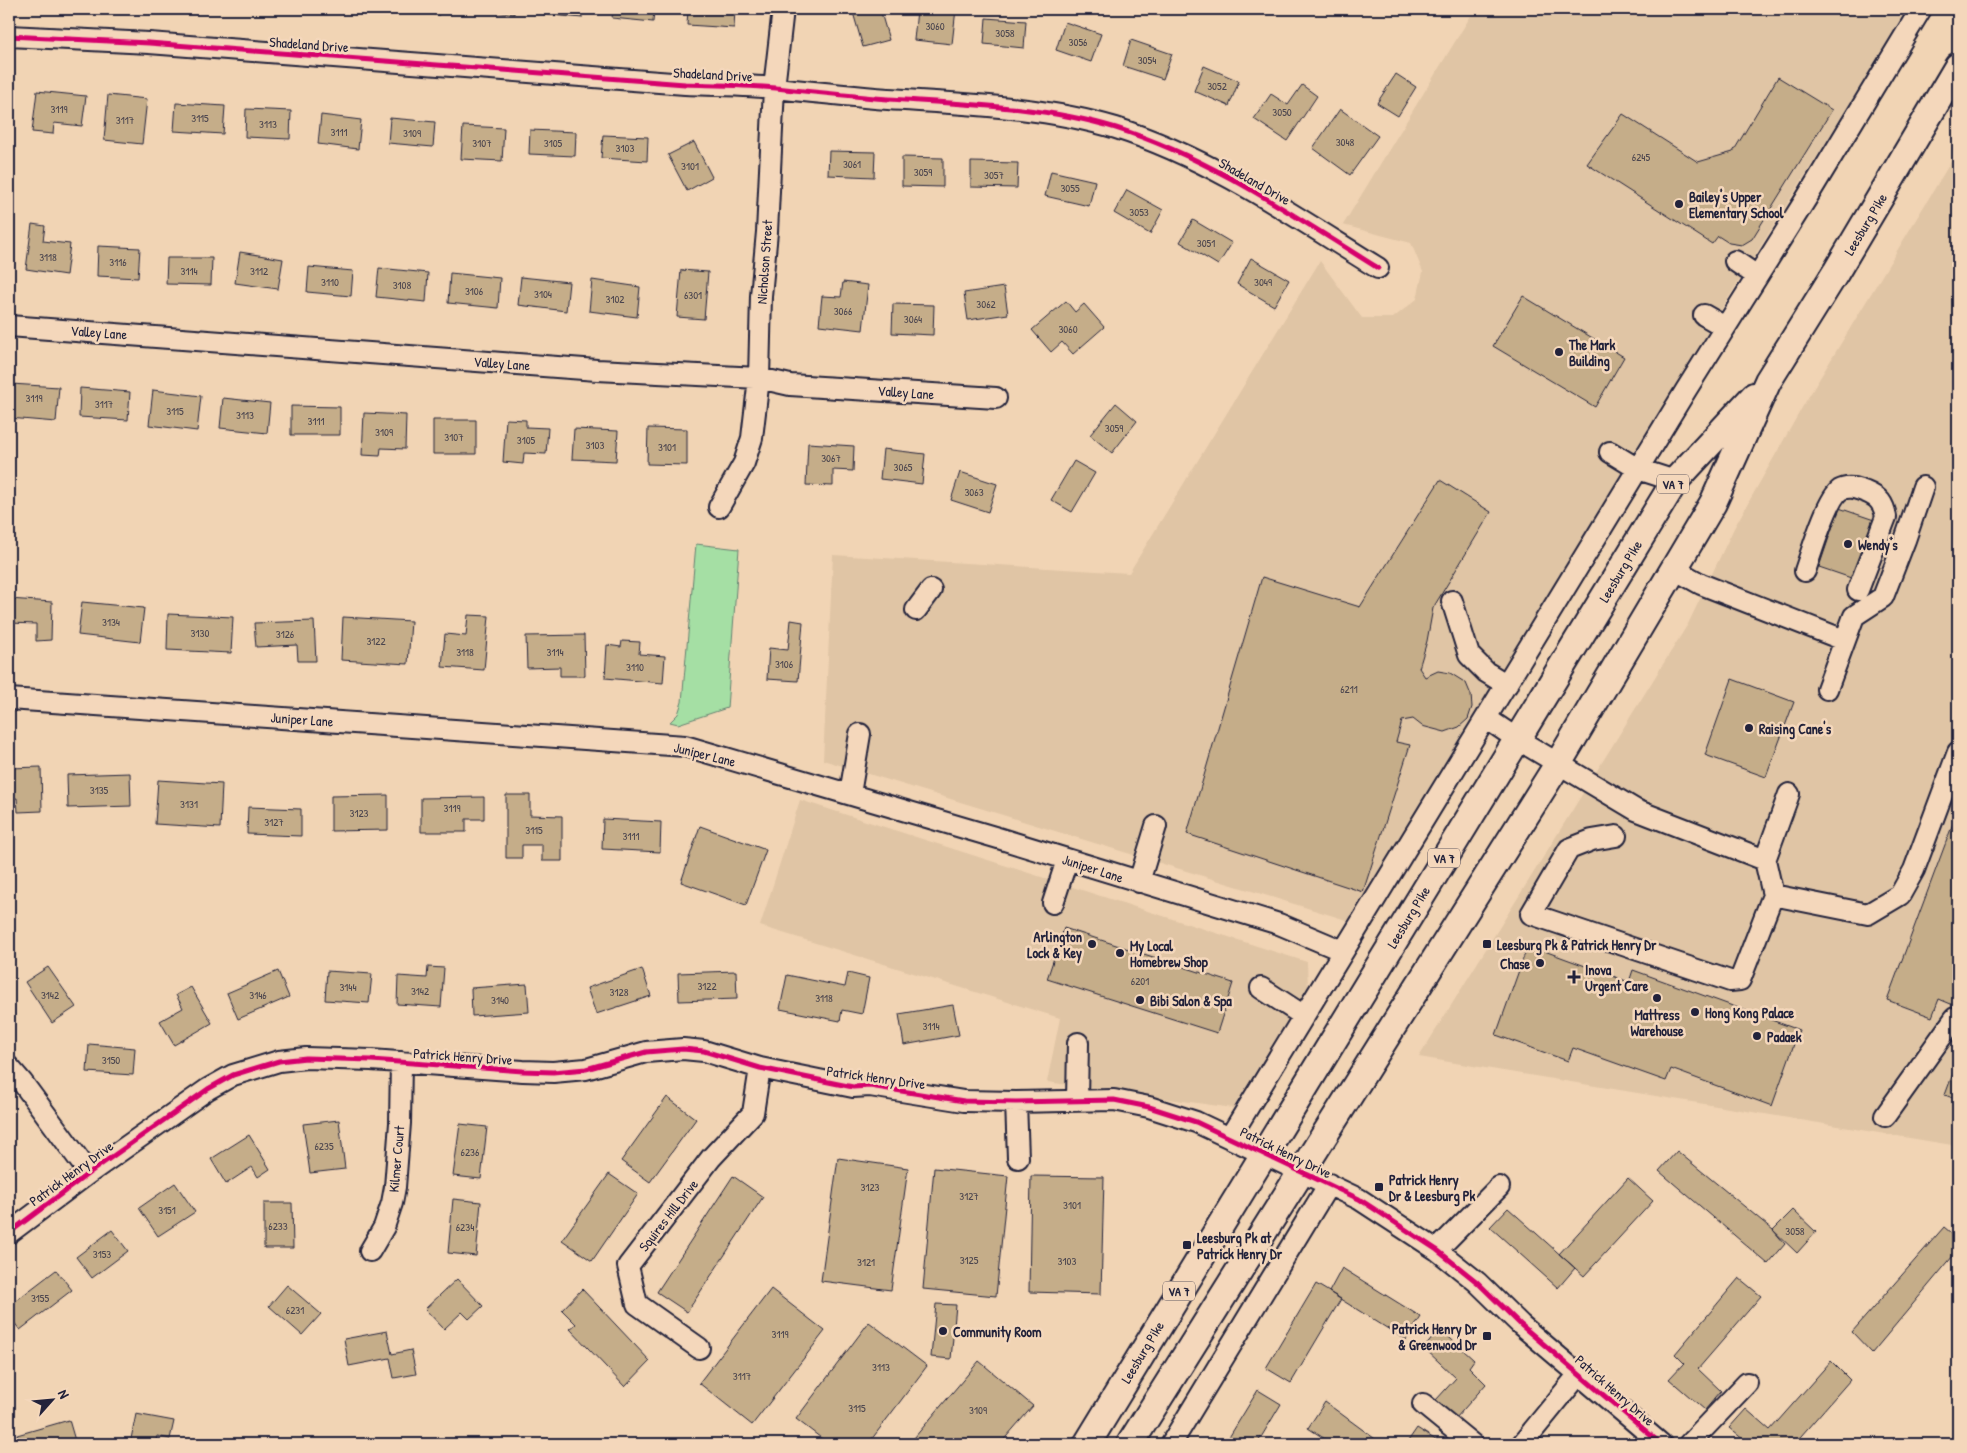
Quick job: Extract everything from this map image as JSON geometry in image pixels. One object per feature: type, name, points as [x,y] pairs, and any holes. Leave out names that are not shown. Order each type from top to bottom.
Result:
[{"type":"main road","name":"Leesburg Pike","points":[[1130,1444],[1558,764],[1713,503],[1768,381],[1836,272],[1958,66]]},
{"type":"main road","name":"Leesburg Pike","points":[[1087,1444],[1675,481],[1768,381]]},
{"type":"street","name":"Nicholson Street","points":[[719,507],[744,463],[752,438],[759,378],[761,296],[774,88],[783,9]]},
{"type":"street","points":[[1230,1137],[1725,327],[1922,9]]},
{"type":"street","name":"Shadeland Drive","points":[[9,36],[149,43],[685,84],[774,88],[839,96],[988,106],[1069,116],[1117,129],[1180,153],[1226,175],[1378,268]]},
{"type":"street","points":[[1735,262],[1757,276]]},
{"type":"street","points":[[1704,315],[1725,327]]},
{"type":"street","name":"Valley Lane","points":[[9,326],[597,370],[759,378],[790,385],[996,398]]},
{"type":"street","points":[[1610,452],[1638,469],[1675,481]]},
{"type":"street","points":[[1805,571],[1831,500],[1841,490],[1853,487],[1874,495],[1884,505],[1886,518],[1858,590]]},
{"type":"street","points":[[1827,689],[1854,616],[1882,597],[1905,540],[1923,487]]},
{"type":"street","points":[[1674,569],[1706,586],[1844,640]]},
{"type":"street","points":[[916,610],[931,590]]},
{"type":"street","points":[[1452,601],[1470,655],[1486,672],[1507,685]]},
{"type":"street","name":"Juniper Lane","points":[[9,699],[685,746],[1279,924],[1343,952]]},
{"type":"street","points":[[1486,718],[1517,739],[1636,810],[1765,860]]},
{"type":"street","points":[[850,794],[860,734]]},
{"type":"street","points":[[1773,895],[1868,914],[1900,895],[1914,870],[1958,752]]},
{"type":"street","points":[[1616,836],[1592,840],[1569,849],[1531,914],[1730,981],[1740,980],[1773,895],[1765,860],[1789,794]]},
{"type":"street","points":[[1139,882],[1156,826]]},
{"type":"street","points":[[1053,902],[1067,860]]},
{"type":"street","points":[[1261,988],[1304,1016]]},
{"type":"street","points":[[1885,1116],[1955,1018]]},
{"type":"street","points":[[1077,1100],[1078,1044]]},
{"type":"street","name":"Patrick Henry Drive","points":[[9,1233],[88,1173],[208,1089],[234,1075],[279,1061],[306,1058],[401,1062],[523,1072],[552,1072],[586,1069],[646,1052],[683,1049],[704,1051],[760,1068],[853,1087],[870,1086],[964,1101],[1114,1100],[1149,1107],[1196,1122],[1359,1199],[1437,1250],[1477,1282],[1521,1325],[1661,1444]]},
{"type":"street","name":"Kilmer Court","points":[[370,1250],[384,1227],[395,1187],[400,1123],[401,1062]]},
{"type":"street","points":[[9,1067],[88,1173]]},
{"type":"street","name":"Squires Hill Drive","points":[[698,1348],[637,1304],[628,1266],[711,1158],[754,1113],[760,1068]]},
{"type":"street","points":[[1016,1102],[1018,1158]]},
{"type":"street","points":[[1171,1444],[1329,1184]]},
{"type":"street","points":[[1437,1250],[1499,1187]]},
{"type":"street","points":[[1522,1444],[1579,1374]]},
{"type":"street","points":[[1689,1444],[1747,1383]]},
{"type":"street","points":[[1423,1404],[1472,1444]]},
{"type":"shaded area","points":[[1475,9],[1620,9],[1694,14],[1695,9],[1909,9],[1727,300],[1353,922],[823,760],[833,555],[1129,573],[1320,261],[1362,318],[1393,318],[1417,299],[1423,272],[1411,243],[1343,225]]},
{"type":"shaded area","points":[[1958,150],[1958,1146],[1419,1057],[1688,624],[1734,528],[1803,406]]},
{"type":"shaded area","points":[[800,800],[1307,962],[1308,987],[1233,1108],[1047,1082],[1060,1018],[760,926]]},
{"type":"green space","points":[[696,544],[739,549],[727,708],[678,724],[670,722],[678,714],[682,702]]},
{"type":"building","points":[[400,9],[440,9],[439,15],[400,12]]},
{"type":"building","points":[[469,9],[514,9],[514,14]]},
{"type":"building","points":[[543,9],[582,9],[582,18],[542,14]]},
{"type":"building","points":[[613,9],[654,9],[653,22],[612,18]]},
{"type":"building","points":[[688,9],[735,9],[734,28],[687,25]]},
{"type":"building","points":[[852,9],[880,9],[889,40],[863,47]]},
{"type":"building","points":[[939,9],[956,9],[952,44],[914,40],[917,10],[938,13]]},
{"type":"building","points":[[986,18],[1026,21],[1024,48],[984,44]]},
{"type":"building","points":[[1065,22],[1101,34],[1091,62],[1056,50]]},
{"type":"building","points":[[1131,40],[1172,54],[1163,79],[1123,66]]},
{"type":"building","points":[[1204,66],[1239,81],[1229,106],[1194,91]]},
{"type":"building","points":[[1396,74],[1416,87],[1398,116],[1377,103]]},
{"type":"building","points":[[1778,77],[1832,110],[1752,239],[1742,245],[1729,243],[1718,236],[1712,244],[1587,164],[1623,114],[1698,162],[1733,152]]},
{"type":"building","points":[[1302,85],[1317,96],[1287,141],[1254,119],[1271,94],[1288,105]]},
{"type":"building","points":[[9,90],[14,90],[13,119],[9,119]]},
{"type":"building","points":[[37,91],[86,96],[82,126],[54,123],[53,134],[32,132]]},
{"type":"building","points":[[108,95],[147,99],[142,144],[104,140]]},
{"type":"building","points":[[176,103],[225,106],[223,134],[174,131]]},
{"type":"building","points":[[246,109],[291,111],[290,139],[245,137]]},
{"type":"building","points":[[1340,109],[1378,136],[1350,175],[1313,148]]},
{"type":"building","points":[[321,115],[361,120],[358,149],[318,144]]},
{"type":"building","points":[[390,118],[435,122],[433,147],[388,143]]},
{"type":"building","points":[[463,126],[504,128],[502,161],[461,159]]},
{"type":"building","points":[[530,130],[576,132],[575,156],[529,154]]},
{"type":"building","points":[[603,135],[648,137],[647,161],[601,158]]},
{"type":"building","points":[[694,142],[712,177],[687,191],[668,155]]},
{"type":"building","points":[[829,151],[875,152],[874,177],[828,175]]},
{"type":"building","points":[[902,157],[943,158],[943,187],[902,186]]},
{"type":"building","points":[[971,162],[1018,163],[1017,188],[971,187]]},
{"type":"building","points":[[1051,171],[1095,181],[1089,206],[1045,196]]},
{"type":"building","points":[[1127,190],[1163,210],[1150,234],[1114,213]]},
{"type":"building","points":[[1193,220],[1232,243],[1218,265],[1180,242]]},
{"type":"building","points":[[32,224],[45,226],[43,241],[70,244],[66,275],[26,269]]},
{"type":"building","points":[[98,246],[140,248],[138,278],[97,276]]},
{"type":"building","points":[[240,252],[283,259],[278,289],[235,283]]},
{"type":"building","points":[[167,258],[212,258],[211,285],[166,284]]},
{"type":"building","points":[[1251,258],[1289,280],[1274,306],[1237,284]]},
{"type":"building","points":[[309,267],[353,271],[351,296],[307,292]]},
{"type":"building","points":[[379,268],[428,273],[426,302],[376,297]]},
{"type":"building","points":[[681,270],[708,272],[704,319],[677,317]]},
{"type":"building","points":[[450,273],[500,278],[498,308],[448,303]]},
{"type":"building","points":[[521,277],[569,282],[566,311],[518,305]]},
{"type":"building","points":[[592,280],[640,287],[637,317],[589,311]]},
{"type":"building","points":[[843,282],[868,285],[863,330],[819,325],[822,296],[841,297]]},
{"type":"building","points":[[1004,287],[1008,314],[968,320],[964,293]]},
{"type":"building","name":"The Mark Building","points":[[1523,296],[1624,357],[1595,407],[1493,346]]},
{"type":"building","points":[[1066,301],[1075,312],[1084,304],[1104,327],[1073,354],[1062,342],[1051,352],[1032,330]]},
{"type":"building","points":[[893,304],[934,305],[933,335],[892,333]]},
{"type":"building","points":[[11,384],[59,387],[56,422],[9,418]]},
{"type":"building","points":[[80,388],[130,392],[128,420],[79,417]]},
{"type":"building","points":[[153,390],[201,396],[197,431],[149,425]]},
{"type":"building","points":[[223,398],[270,403],[267,433],[220,428]]},
{"type":"building","points":[[1116,403],[1137,421],[1112,453],[1090,435]]},
{"type":"building","points":[[291,406],[340,407],[340,435],[291,435]]},
{"type":"building","points":[[364,413],[406,415],[405,449],[381,448],[380,456],[362,455]]},
{"type":"building","points":[[506,419],[526,420],[526,427],[548,428],[546,454],[524,453],[523,464],[503,462]]},
{"type":"building","points":[[433,420],[476,420],[476,454],[433,454]]},
{"type":"building","points":[[648,428],[687,429],[687,465],[647,464]]},
{"type":"building","points":[[574,429],[618,431],[616,461],[572,459]]},
{"type":"building","points":[[808,443],[854,446],[853,471],[833,470],[833,486],[806,485]]},
{"type":"building","points":[[883,449],[925,454],[922,484],[880,479]]},
{"type":"building","points":[[1074,461],[1095,473],[1072,512],[1051,500]]},
{"type":"building","points":[[960,472],[997,484],[988,512],[951,500]]},
{"type":"building","points":[[1440,480],[1491,512],[1433,608],[1427,641],[1419,668],[1425,677],[1438,671],[1450,673],[1466,683],[1471,695],[1472,707],[1468,719],[1459,727],[1445,732],[1422,726],[1413,719],[1402,721],[1396,742],[1410,745],[1363,892],[1187,834],[1262,577],[1360,607]]},
{"type":"building","name":"Wendy's","points":[[1839,508],[1877,521],[1857,580],[1819,567]]},
{"type":"building","points":[[9,599],[52,602],[51,640],[36,641],[36,624],[9,623]]},
{"type":"building","points":[[82,602],[144,608],[140,642],[78,635]]},
{"type":"building","points":[[168,614],[233,617],[231,653],[167,650]]},
{"type":"building","points":[[468,615],[489,616],[484,670],[442,667],[445,634],[466,636]]},
{"type":"building","points":[[343,617],[411,621],[408,664],[341,660]]},
{"type":"building","points":[[791,620],[803,622],[798,681],[767,679],[769,648],[788,650]]},
{"type":"building","points":[[314,621],[316,661],[298,661],[297,645],[256,647],[254,623]]},
{"type":"building","points":[[584,635],[585,676],[560,676],[560,667],[527,668],[526,636]]},
{"type":"building","points":[[622,641],[640,642],[639,654],[665,656],[663,683],[605,678],[607,645],[621,647]]},
{"type":"building","name":"Raising Cane's","points":[[1732,679],[1794,702],[1766,777],[1705,755]]},
{"type":"building","points":[[41,767],[42,811],[18,812],[17,798],[9,799],[9,768]]},
{"type":"building","points":[[130,773],[131,806],[68,808],[67,775]]},
{"type":"building","points":[[158,780],[222,784],[220,828],[155,824]]},
{"type":"building","points":[[388,795],[388,830],[331,831],[331,796]]},
{"type":"building","points":[[506,795],[530,795],[530,815],[562,816],[562,861],[542,861],[542,845],[522,845],[522,858],[506,858]]},
{"type":"building","points":[[484,797],[484,819],[466,819],[466,832],[421,832],[421,798]]},
{"type":"building","points":[[248,807],[301,809],[301,836],[247,834]]},
{"type":"building","points":[[1958,810],[1958,1007],[1939,999],[1932,1017],[1887,1000]]},
{"type":"building","points":[[603,819],[661,822],[660,852],[602,849]]},
{"type":"building","points":[[700,826],[766,850],[746,905],[681,882]]},
{"type":"building","points":[[1064,928],[1233,983],[1217,1033],[1047,979]]},
{"type":"building","points":[[1528,945],[1629,982],[1633,970],[1799,1030],[1772,1106],[1671,1069],[1666,1081],[1573,1048],[1568,1061],[1496,1035]]},
{"type":"building","points":[[48,967],[76,1007],[52,1023],[25,982]]},
{"type":"building","points":[[428,967],[444,968],[441,1007],[397,1004],[398,976],[427,978]]},
{"type":"building","points":[[642,969],[651,996],[596,1014],[587,988]]},
{"type":"building","points":[[278,971],[289,997],[238,1019],[227,993]]},
{"type":"building","points":[[327,971],[372,974],[369,1003],[325,1000]]},
{"type":"building","points":[[736,971],[737,999],[679,1001],[678,973]]},
{"type":"building","points":[[848,973],[869,978],[862,1014],[842,1010],[840,1021],[780,1009],[787,975],[845,987]]},
{"type":"building","points":[[527,984],[529,1012],[472,1016],[471,988]]},
{"type":"building","points":[[191,987],[212,1023],[174,1045],[160,1021],[183,1008],[176,995]]},
{"type":"building","points":[[953,1005],[959,1035],[904,1045],[899,1014]]},
{"type":"building","points":[[89,1044],[135,1048],[133,1075],[87,1072]]},
{"type":"building","points":[[1958,1060],[1958,1100],[1945,1095]]},
{"type":"building","points":[[667,1097],[696,1119],[650,1182],[621,1161]]},
{"type":"building","points":[[339,1120],[345,1169],[310,1173],[303,1124]]},
{"type":"building","points":[[460,1124],[487,1127],[481,1179],[453,1176]]},
{"type":"building","points":[[249,1135],[270,1169],[258,1177],[252,1167],[226,1184],[211,1159]]},
{"type":"building","points":[[1677,1151],[1773,1230],[1785,1244],[1768,1264],[1659,1171]]},
{"type":"building","points":[[838,1158],[908,1168],[891,1290],[821,1281]]},
{"type":"building","points":[[934,1168],[1008,1176],[996,1296],[923,1289]]},
{"type":"building","points":[[609,1174],[638,1194],[592,1261],[562,1240]]},
{"type":"building","points":[[733,1176],[763,1197],[687,1312],[657,1292]]},
{"type":"building","points":[[1031,1176],[1104,1177],[1101,1294],[1029,1292]]},
{"type":"building","points":[[1628,1178],[1653,1201],[1584,1276],[1559,1254]]},
{"type":"building","points":[[175,1183],[195,1212],[158,1236],[139,1208]]},
{"type":"building","points":[[453,1199],[481,1202],[476,1256],[448,1253]]},
{"type":"building","points":[[264,1203],[292,1203],[293,1248],[264,1248]]},
{"type":"building","points":[[1508,1208],[1575,1268],[1558,1288],[1490,1227]]},
{"type":"building","points":[[1793,1210],[1816,1232],[1797,1253],[1773,1230]]},
{"type":"building","points":[[1944,1227],[1957,1238],[1958,1236],[1958,1250],[1872,1353],[1852,1332]]},
{"type":"building","points":[[112,1230],[128,1251],[92,1278],[76,1257]]},
{"type":"building","points":[[1342,1268],[1421,1317],[1406,1340],[1329,1292]]},
{"type":"building","points":[[56,1270],[72,1290],[20,1330],[9,1316],[9,1306]]},
{"type":"building","points":[[1739,1278],[1761,1296],[1698,1369],[1721,1391],[1705,1410],[1669,1379],[1684,1363],[1675,1354]]},
{"type":"building","points":[[457,1279],[483,1306],[469,1319],[462,1312],[444,1329],[425,1309]]},
{"type":"building","points":[[1316,1284],[1341,1299],[1291,1383],[1266,1368]]},
{"type":"building","points":[[287,1285],[321,1314],[302,1335],[269,1306]]},
{"type":"building","points":[[582,1289],[650,1361],[625,1387],[570,1329],[576,1324],[562,1310]]},
{"type":"building","points":[[771,1289],[825,1331],[752,1425],[699,1383]]},
{"type":"building","name":"Community Room","points":[[936,1304],[956,1305],[951,1359],[931,1357]]},
{"type":"building","points":[[869,1322],[927,1366],[868,1444],[829,1444],[796,1419]]},
{"type":"building","points":[[1440,1329],[1474,1360],[1469,1367],[1486,1384],[1456,1418],[1436,1400],[1456,1378],[1424,1348]]},
{"type":"building","points":[[387,1331],[392,1354],[411,1350],[416,1374],[394,1378],[390,1358],[349,1366],[344,1339]]},
{"type":"building","points":[[979,1361],[1033,1406],[1000,1444],[909,1444]]},
{"type":"building","points":[[1831,1361],[1850,1380],[1794,1444],[1785,1444],[1781,1441],[1778,1444],[1749,1444],[1729,1428],[1746,1409],[1770,1430]]},
{"type":"building","points":[[1258,1390],[1281,1404],[1257,1444],[1225,1444]]},
{"type":"building","points":[[1325,1402],[1382,1444],[1333,1444],[1308,1428]]},
{"type":"building","points":[[136,1414],[174,1421],[170,1439],[157,1436],[155,1444],[130,1444]]},
{"type":"building","points":[[69,1420],[76,1444],[20,1444],[17,1435]]},
{"type":"building","points":[[1958,1424],[1958,1444],[1951,1444]]},
{"type":"building","points":[[1417,1428],[1439,1442],[1438,1444],[1406,1444]]},
{"type":"cycle path","points":[[9,36],[149,43],[685,84],[765,87],[874,98],[1032,110],[1116,128],[1151,140],[1185,155],[1251,190],[1378,268]]},
{"type":"cycle path","points":[[9,1233],[89,1173],[208,1089],[233,1075],[279,1061],[306,1058],[371,1060],[553,1072],[586,1069],[646,1052],[683,1049],[704,1051],[760,1068],[853,1087],[870,1086],[964,1101],[1114,1100],[1149,1107],[1196,1122],[1359,1199],[1437,1250],[1477,1282],[1521,1325],[1661,1444]]},
{"type":"place","name":"Bailey's Upper Elementary School","points":[[1679,204]]},
{"type":"place","name":"The Mark Building","points":[[1559,352]]},
{"type":"place","name":"Wendy's","points":[[1848,544]]},
{"type":"place","name":"Raising Cane's","points":[[1749,728]]},
{"type":"place","name":"Arlington Lock & Key","points":[[1092,944]]},
{"type":"place","name":"Leesburg Pk & Patrick Henry Dr","points":[[1487,944]]},
{"type":"place","name":"My Local Homebrew Shop","points":[[1120,953]]},
{"type":"place","name":"Chase","points":[[1540,963]]},
{"type":"place","name":"Inova Urgent Care","points":[[1574,977]]},
{"type":"place","name":"Mattress Warehouse","points":[[1657,998]]},
{"type":"place","name":"Bibi Salon & Spa","points":[[1140,1000]]},
{"type":"place","name":"Hong Kong Palace","points":[[1695,1012]]},
{"type":"place","name":"Padaek","points":[[1757,1036]]},
{"type":"place","name":"Patrick Henry Dr & Leesburg Pk","points":[[1379,1187]]},
{"type":"place","name":"Leesburg Pk at Patrick Henry Dr","points":[[1187,1245]]},
{"type":"place","name":"Community Room","points":[[943,1331]]},
{"type":"place","name":"Patrick Henry Dr & Greenwood Dr","points":[[1487,1336]]}]
